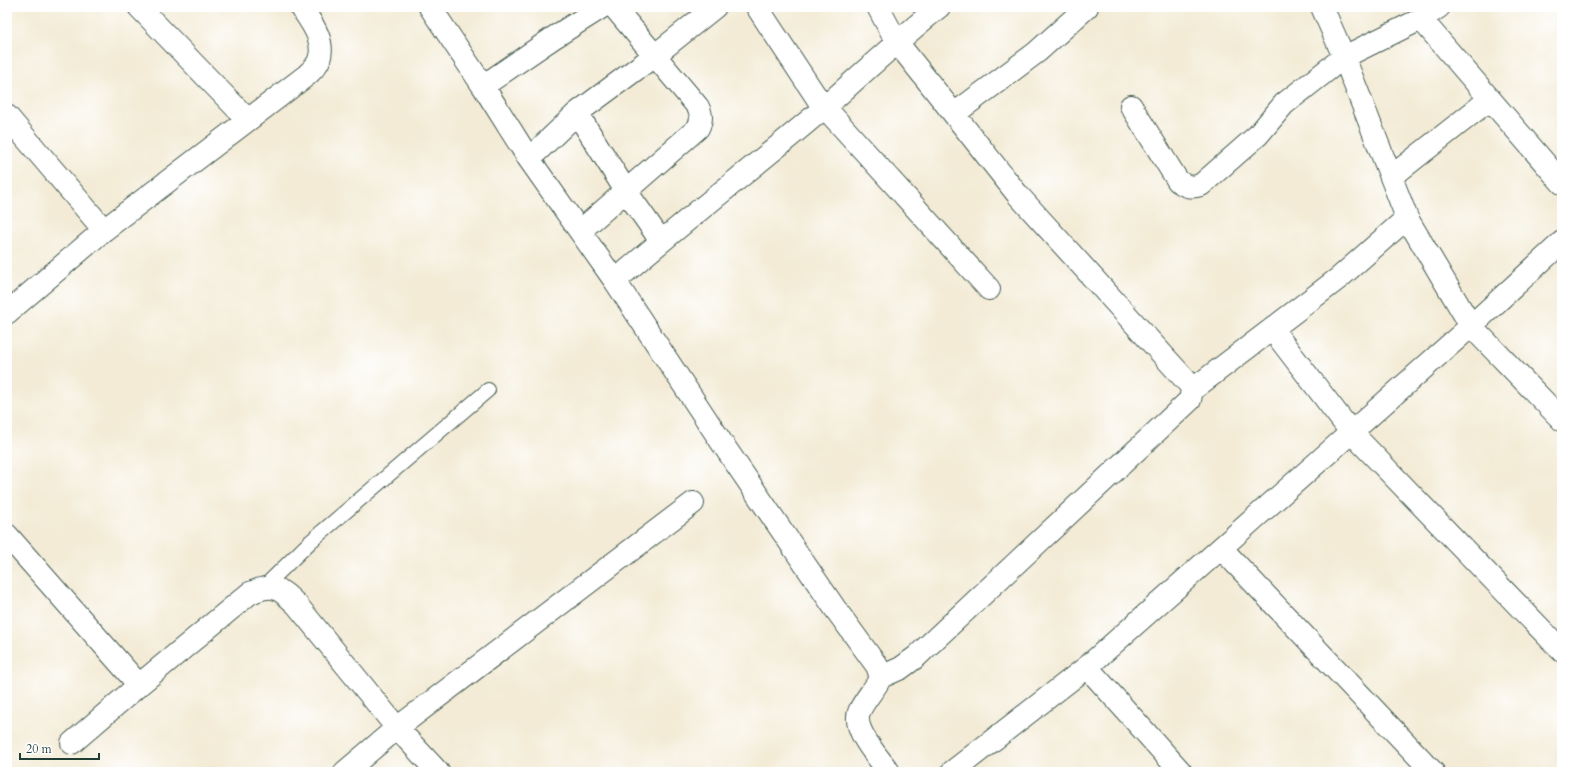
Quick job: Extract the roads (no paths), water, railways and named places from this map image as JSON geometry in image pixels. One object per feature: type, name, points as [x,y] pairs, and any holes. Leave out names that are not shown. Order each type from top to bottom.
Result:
[{"type":"street","points":[[139,7],[248,120]]},
{"type":"street","points":[[7,314],[104,230],[307,75],[319,62],[321,48],[316,30],[301,7]]},
{"type":"street","points":[[430,7],[483,86],[528,159],[615,281],[731,456],[834,607],[877,666],[881,677]]},
{"type":"street","points":[[483,86],[553,38],[602,7]]},
{"type":"street","points":[[580,231],[698,128],[701,122],[698,107],[614,7]]},
{"type":"street","points":[[528,159],[577,113],[654,56],[715,7]]},
{"type":"street","points":[[757,7],[780,44],[824,107],[989,289]]},
{"type":"street","points":[[878,7],[896,41],[1018,195],[1191,386],[1192,390],[1190,400],[916,657],[901,668],[881,677],[859,712],[858,723],[862,734],[889,772]]},
{"type":"street","points":[[615,281],[661,240],[824,107],[896,41],[939,7]]},
{"type":"street","points":[[1322,7],[1344,57],[1407,218],[1471,326],[1562,420]]},
{"type":"street","points":[[1131,106],[1178,181],[1186,186],[1194,187],[1201,185],[1258,135],[1284,104],[1344,57],[1421,19],[1439,7]]},
{"type":"street","points":[[954,114],[1037,52],[1082,8]]},
{"type":"street","points":[[1421,19],[1562,184]]},
{"type":"street","points":[[1391,177],[1490,99]]},
{"type":"street","points":[[577,113],[626,191],[661,240]]},
{"type":"street","points":[[7,116],[104,230]]},
{"type":"street","points":[[1192,390],[1339,278],[1407,218]]},
{"type":"street","points":[[952,772],[1087,667],[1471,326],[1562,242]]},
{"type":"street","points":[[1272,329],[1351,432],[1562,651]]},
{"type":"street","points":[[345,772],[397,728],[693,503]]},
{"type":"street","points":[[7,535],[139,685]]},
{"type":"street","points":[[1221,548],[1433,772]]},
{"type":"street","points":[[72,743],[250,593],[264,587],[274,588],[285,593],[297,605],[397,728],[438,772]]},
{"type":"street","points":[[1087,667],[1181,772]]},
{"type":"lane","points":[[264,587],[310,542],[488,390]]}]
